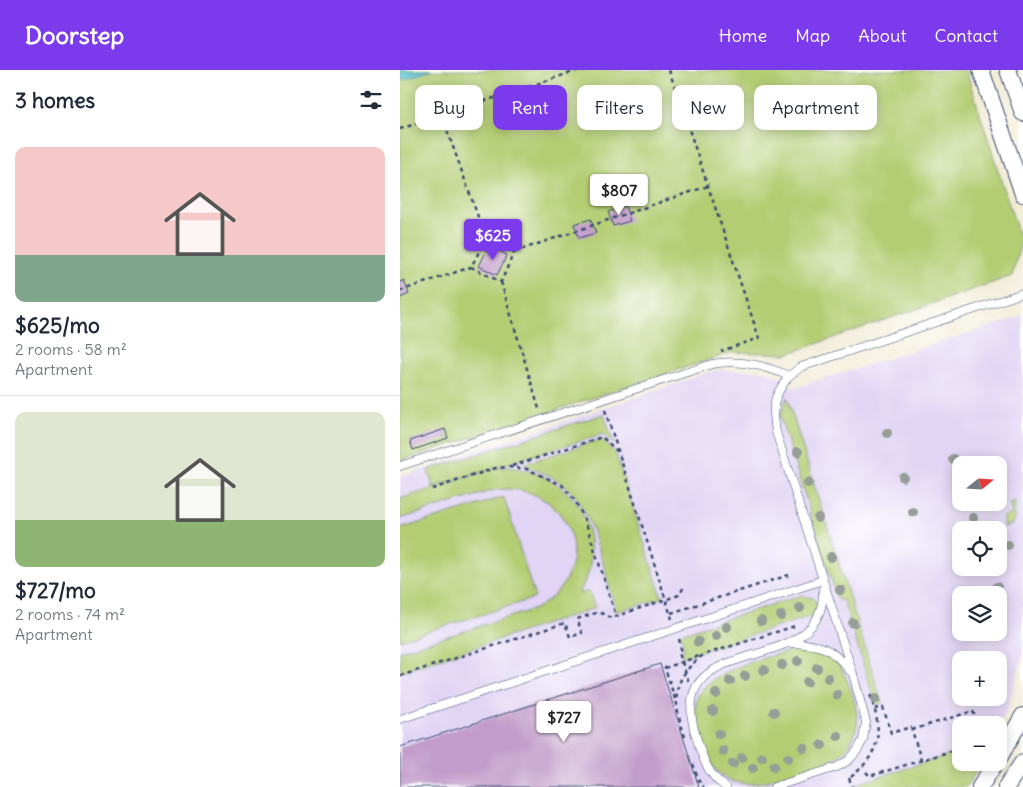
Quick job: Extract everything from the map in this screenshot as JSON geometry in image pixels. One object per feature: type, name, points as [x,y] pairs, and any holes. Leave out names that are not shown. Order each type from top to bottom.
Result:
[{"type":"street","points":[[981,70],[1023,194]]},
{"type":"street","points":[[1008,70],[1023,112]]},
{"type":"street","points":[[1007,744],[1023,716]]},
{"type":"street","points":[[1006,787],[1023,762]]},
{"type":"street","points":[[980,787],[990,771]]},
{"type":"lane","points":[[774,787],[837,767],[857,751],[863,740],[866,722],[853,674],[776,432],[772,408],[776,393],[789,376],[801,367],[1023,293]]},
{"type":"lane","points":[[400,466],[712,364],[727,361],[765,365],[789,376]]},
{"type":"lane","points":[[400,719],[823,580]]},
{"type":"lane","points":[[726,787],[712,775],[704,762],[691,721],[689,709],[692,693],[707,673],[718,666],[790,643],[813,627],[820,615],[824,602],[823,580]]},
{"type":"lane","points":[[790,643],[827,648],[837,654],[853,674]]},
{"type":"path","points":[[483,102],[578,70]]},
{"type":"path","points":[[669,70],[758,336]]},
{"type":"path","points":[[400,128],[415,124]]},
{"type":"path","points":[[447,130],[486,239],[514,252],[708,186]]},
{"type":"path","points":[[400,291],[471,267],[486,239]]},
{"type":"path","points":[[514,252],[500,282],[540,410]]},
{"type":"path","points":[[471,267],[500,282]]},
{"type":"path","points":[[602,399],[676,628],[681,646],[679,653],[692,693]]},
{"type":"path","points":[[509,467],[602,437],[619,453]]},
{"type":"path","points":[[432,489],[496,468],[509,467],[527,469],[562,485],[575,501],[585,520],[616,616]]},
{"type":"path","points":[[671,613],[789,575]]},
{"type":"path","points":[[400,676],[565,623],[570,637],[582,633],[577,619],[599,612],[611,618],[679,595],[684,586]]},
{"type":"path","points":[[688,746],[664,668],[795,625]]},
{"type":"path","points":[[675,699],[685,671],[703,655]]},
{"type":"path","points":[[875,709],[883,706],[891,733],[911,727],[921,760]]},
{"type":"path","points":[[955,716],[973,710],[975,716]]},
{"type":"path","points":[[912,730],[952,717]]},
{"type":"path","points":[[866,772],[870,776],[952,751]]},
{"type":"path","points":[[693,763],[698,780],[704,787]]},
{"type":"path","points":[[849,778],[852,787]]},
{"type":"shaded area","points":[[1023,316],[1023,654],[1007,711],[1004,716],[952,716],[952,771],[960,771],[958,787],[400,787],[400,477],[716,370],[757,370],[774,374],[794,388]]},
{"type":"green space","points":[[400,70],[966,70],[1021,242],[1012,276],[787,354],[733,352],[400,461]]},
{"type":"green space","points":[[787,397],[883,703],[876,705],[843,600],[838,601],[780,417]]},
{"type":"green space","points":[[604,414],[614,444],[603,434],[433,487],[428,470]]},
{"type":"green space","points":[[602,439],[615,452],[662,598],[616,612],[598,546],[585,512],[567,488],[557,480],[523,464]]},
{"type":"green space","points":[[509,467],[545,477],[560,486],[581,511],[587,527],[590,545],[590,565],[579,594],[589,591],[595,608],[400,672],[400,651],[535,609],[556,593],[569,573],[573,552],[569,531],[559,513],[542,499],[520,490],[494,490],[400,519],[400,499],[496,468]]},
{"type":"green space","points":[[504,497],[535,598],[400,640],[400,529]]},
{"type":"green space","points":[[1015,502],[1014,523],[1007,526],[1007,521],[1003,521],[1002,517],[1012,514],[1009,504]]},
{"type":"green space","points":[[802,595],[813,598],[817,604],[815,615],[683,657],[681,653],[684,647],[680,634]]},
{"type":"green space","points":[[807,648],[822,651],[835,659],[843,672],[856,710],[857,726],[851,742],[839,755],[825,763],[767,781],[748,784],[735,782],[727,778],[716,770],[713,765],[707,753],[697,719],[696,703],[703,688],[714,679],[745,664]]},
{"type":"green space","points":[[952,754],[952,771],[977,771],[966,787],[857,787],[856,784]]},
{"type":"water","points":[[400,70],[432,70],[400,81]]},
{"type":"building","points":[[625,206],[630,221],[613,226],[608,212]]},
{"type":"building","points":[[591,219],[596,233],[579,238],[574,224]]},
{"type":"building","points":[[489,246],[507,255],[497,275],[479,266]]},
{"type":"building","points":[[404,280],[409,294],[400,298],[400,282]]},
{"type":"building","points":[[445,429],[448,438],[413,450],[410,441]]},
{"type":"building","points":[[660,664],[699,787],[400,787],[400,747]]}]
